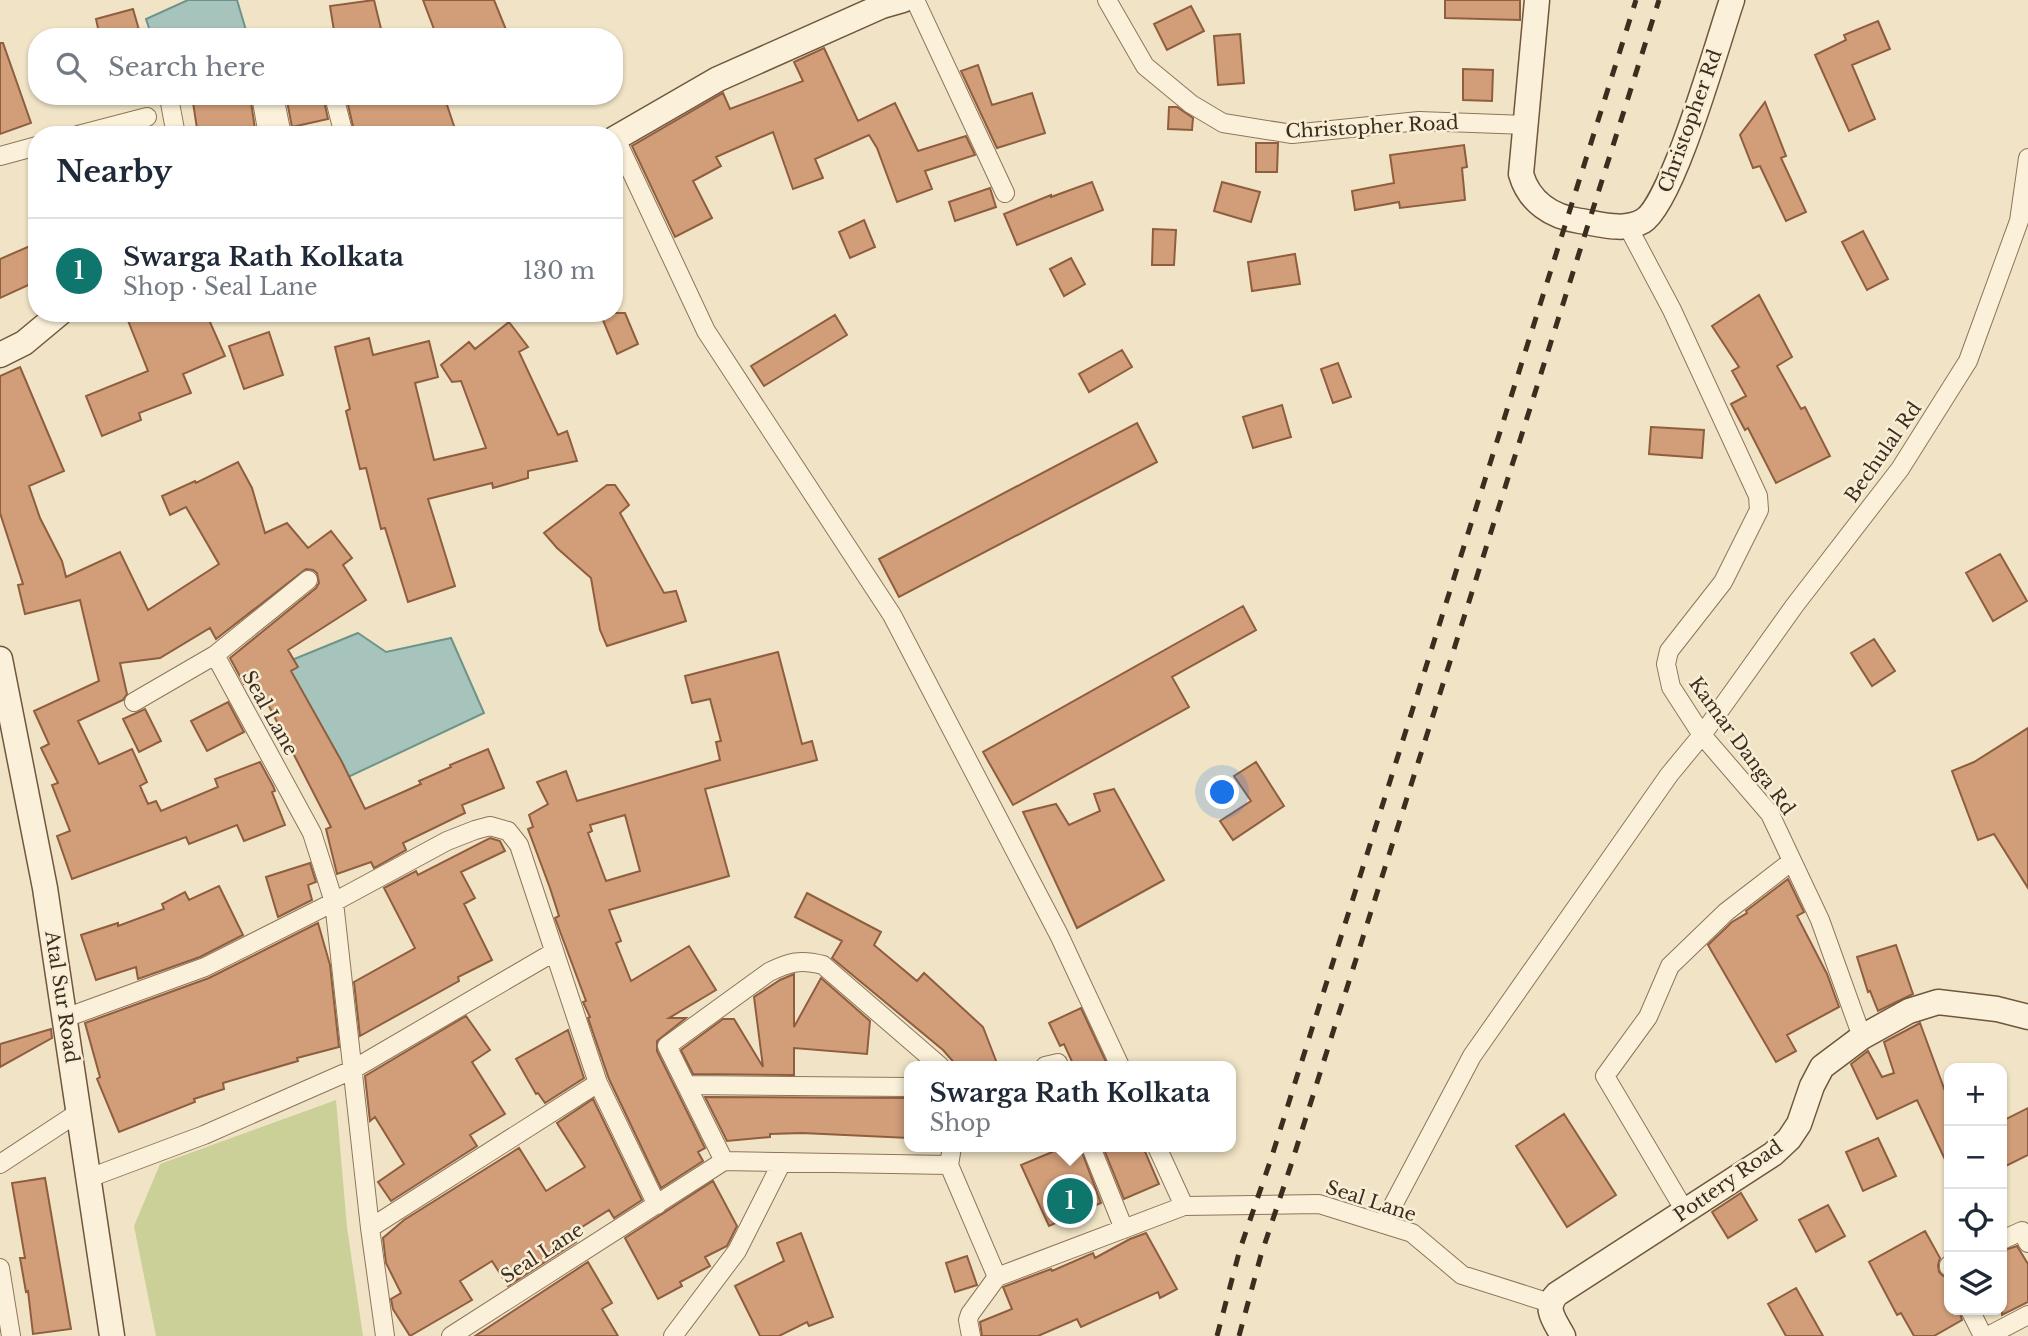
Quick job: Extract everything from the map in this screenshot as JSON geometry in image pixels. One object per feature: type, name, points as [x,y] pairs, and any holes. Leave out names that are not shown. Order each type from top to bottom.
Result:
[{"type":"street","points":[[623,134],[718,79],[882,6],[903,0]]},
{"type":"street","points":[[915,0],[1005,193]]},
{"type":"street","name":"Christopher Road","points":[[1107,0],[1146,66],[1191,104],[1223,123],[1292,134],[1419,121],[1527,125]]},
{"type":"street","points":[[1537,0],[1521,174],[1525,187],[1541,206],[1570,220],[1628,227]]},
{"type":"street","name":"Christopher Rd","points":[[1628,227],[1652,214],[1660,202],[1681,156],[1732,0]]},
{"type":"street","points":[[170,105],[174,126]]},
{"type":"street","points":[[263,105],[266,126]]},
{"type":"street","points":[[276,105],[280,126]]},
{"type":"street","points":[[336,105],[342,126]]},
{"type":"street","points":[[112,126],[147,117]]},
{"type":"street","points":[[0,156],[28,148]]},
{"type":"street","points":[[623,156],[706,331],[892,615],[1059,935],[1117,1061]]},
{"type":"street","name":"Bechulal Rd","points":[[1383,1224],[1472,1056],[1653,797],[1900,469],[1968,361],[2019,222],[2028,159]]},
{"type":"street","name":"Kamar Danga Rd","points":[[1628,227],[1672,310],[1758,496],[1759,510],[1723,582],[1669,651],[1666,664],[1671,687],[1702,735],[1770,814],[1820,920],[1862,1037]]},
{"type":"street","points":[[0,355],[24,343],[49,322]]},
{"type":"street","points":[[134,702],[215,655],[308,580]]},
{"type":"street","name":"Seal Lane","points":[[215,655],[312,833],[334,902],[370,1228],[385,1336]]},
{"type":"street","name":"Atal Sur Road","points":[[0,659],[45,888],[112,1336]]},
{"type":"street","points":[[65,1018],[205,967],[447,841],[490,826],[508,831],[519,845],[598,1083],[657,1205]]},
{"type":"street","points":[[1685,1211],[1605,1076],[1647,1017],[1670,966],[1726,912],[1792,862]]},
{"type":"street","points":[[89,1178],[204,1135],[352,1070],[554,952]]},
{"type":"street","points":[[934,1061],[823,965],[806,960],[786,964],[769,972],[667,1046],[724,1160],[948,1165]]},
{"type":"street","name":"Pottery Road","points":[[1550,1303],[1557,1294],[1773,1154],[1789,1139],[1799,1124],[1812,1086],[1822,1067],[1862,1037],[1909,1011],[1938,1002],[1997,1009],[2028,1017]]},
{"type":"street","points":[[370,1228],[598,1083]]},
{"type":"street","points":[[687,1085],[904,1087]]},
{"type":"street","points":[[0,1164],[79,1112]]},
{"type":"street","points":[[951,1152],[948,1165],[997,1277],[970,1314],[968,1328],[971,1336]]},
{"type":"street","points":[[1093,1152],[1124,1229]]},
{"type":"street","points":[[1159,1152],[1184,1206]]},
{"type":"street","name":"Seal Lane","points":[[451,1336],[724,1160]]},
{"type":"street","points":[[673,1336],[737,1251],[782,1162]]},
{"type":"street","name":"Seal Lane","points":[[997,1277],[1184,1206],[1320,1204],[1412,1233],[1462,1275],[1550,1303]]},
{"type":"street","points":[[2007,1238],[2022,1231],[2028,1243]]},
{"type":"street","points":[[0,1268],[11,1336]]},
{"type":"street","points":[[1550,1303],[1553,1317],[1563,1336]]},
{"type":"street","points":[[1973,1315],[1986,1336],[2028,1315]]},
{"type":"green space","points":[[336,1100],[347,1227],[363,1336],[156,1336],[134,1226],[160,1164]]},
{"type":"water","points":[[188,0],[237,0],[245,28],[149,28],[146,19]]},
{"type":"water","points":[[358,633],[386,652],[451,638],[484,713],[346,778],[282,664]]},
{"type":"building","points":[[374,0],[381,28],[334,28],[330,6]]},
{"type":"building","points":[[423,0],[494,0],[505,28],[434,28]]},
{"type":"building","points":[[1445,0],[1520,0],[1520,20],[1445,18]]},
{"type":"building","points":[[1191,6],[1204,31],[1167,50],[1154,24]]},
{"type":"building","points":[[133,9],[138,28],[98,28],[96,19]]},
{"type":"building","points":[[1878,21],[1890,49],[1852,65],[1875,119],[1849,131],[1815,55],[1846,40],[1844,35]]},
{"type":"building","points":[[1240,34],[1244,83],[1218,85],[1214,36]]},
{"type":"building","points":[[0,43],[3,43],[31,123],[0,134]]},
{"type":"building","points":[[824,48],[858,121],[895,103],[918,151],[966,136],[975,155],[925,171],[932,189],[897,202],[877,148],[869,135],[815,159],[823,178],[793,189],[773,132],[716,157],[721,166],[693,181],[712,218],[675,237],[632,146],[723,93],[730,109],[803,81],[794,62]]},
{"type":"building","points":[[978,65],[992,105],[1032,93],[1045,133],[997,148],[961,71]]},
{"type":"building","points":[[1463,69],[1493,70],[1492,101],[1463,100]]},
{"type":"building","points":[[1765,102],[1786,156],[1781,158],[1806,212],[1786,221],[1760,166],[1753,168],[1740,135]]},
{"type":"building","points":[[193,105],[251,105],[255,126],[197,126]]},
{"type":"building","points":[[288,105],[325,105],[328,119],[292,126]]},
{"type":"building","points":[[348,105],[447,105],[454,126],[353,126]]},
{"type":"building","points":[[1169,107],[1177,107],[1193,118],[1192,130],[1168,129]]},
{"type":"building","points":[[1256,143],[1278,143],[1277,172],[1256,172]]},
{"type":"building","points":[[1464,145],[1467,167],[1462,168],[1465,200],[1400,208],[1399,202],[1355,210],[1352,191],[1394,183],[1390,155]]},
{"type":"building","points":[[1092,182],[1103,210],[1017,245],[1004,214]]},
{"type":"building","points":[[1222,182],[1260,192],[1251,222],[1214,211]]},
{"type":"building","points":[[990,188],[996,207],[955,221],[949,202]]},
{"type":"building","points":[[864,220],[875,247],[850,258],[839,232]]},
{"type":"building","points":[[1153,229],[1176,230],[1174,265],[1152,265]]},
{"type":"building","points":[[1863,231],[1888,279],[1867,290],[1842,242]]},
{"type":"building","points":[[28,247],[28,285],[0,298],[0,259]]},
{"type":"building","points":[[1295,254],[1300,284],[1252,291],[1248,262]]},
{"type":"building","points":[[1071,258],[1085,284],[1064,296],[1050,269]]},
{"type":"building","points":[[1759,295],[1792,357],[1777,366],[1801,409],[1805,407],[1830,456],[1776,483],[1748,428],[1745,430],[1731,404],[1746,396],[1732,371],[1739,367],[1712,326]]},
{"type":"building","points":[[625,313],[638,344],[617,354],[604,322],[623,322]]},
{"type":"building","points":[[835,315],[847,335],[764,386],[751,366]]},
{"type":"building","points":[[129,322],[210,322],[225,356],[183,374],[191,393],[139,413],[141,420],[102,436],[86,396],[148,371]]},
{"type":"building","points":[[509,322],[528,347],[519,352],[558,435],[567,431],[577,461],[528,471],[528,478],[493,488],[492,483],[428,499],[455,586],[408,602],[385,528],[381,529],[366,468],[360,469],[346,411],[350,409],[335,347],[369,338],[373,355],[429,341],[438,377],[415,383],[434,460],[486,448],[461,381],[452,382],[441,365],[469,342],[475,349]]},
{"type":"building","points":[[269,332],[283,375],[244,389],[229,346]]},
{"type":"building","points":[[1122,350],[1132,367],[1089,392],[1079,374]]},
{"type":"building","points":[[1338,363],[1351,397],[1333,403],[1321,369]]},
{"type":"building","points":[[20,367],[64,471],[29,486],[40,518],[62,561],[66,577],[120,552],[148,610],[219,564],[186,507],[170,515],[162,496],[238,462],[252,488],[265,533],[287,523],[308,548],[331,531],[352,558],[343,565],[366,600],[288,650],[298,667],[291,671],[365,809],[421,784],[419,781],[451,767],[450,765],[488,749],[504,788],[462,805],[465,813],[403,843],[406,850],[374,868],[371,862],[337,874],[326,829],[331,827],[255,679],[244,684],[230,658],[316,588],[319,583],[317,573],[306,569],[216,639],[210,628],[160,658],[120,663],[127,694],[123,700],[78,721],[99,764],[132,749],[147,782],[140,786],[148,804],[156,801],[161,811],[218,787],[215,779],[260,762],[275,791],[272,792],[285,825],[244,841],[237,825],[189,844],[186,837],[72,879],[57,836],[70,831],[52,785],[58,783],[41,748],[49,744],[34,711],[99,681],[80,600],[25,614],[18,585],[23,584],[0,513],[0,376]]},
{"type":"building","points":[[1282,405],[1291,437],[1253,448],[1243,417]]},
{"type":"building","points":[[1137,423],[1157,462],[899,597],[879,559]]},
{"type":"building","points":[[1651,427],[1704,430],[1702,458],[1649,454]]},
{"type":"building","points":[[607,485],[615,485],[629,505],[620,513],[664,593],[676,591],[686,621],[607,646],[600,630],[591,578],[544,533]]},
{"type":"building","points":[[2000,554],[2027,601],[1993,621],[1966,573]]},
{"type":"building","points":[[1243,606],[1256,630],[1172,677],[1189,707],[1013,805],[983,752]]},
{"type":"building","points":[[1874,639],[1895,671],[1872,686],[1851,653]]},
{"type":"building","points":[[778,652],[802,744],[812,741],[817,760],[705,789],[729,876],[609,910],[621,941],[616,943],[631,981],[689,946],[716,990],[669,1018],[686,1018],[657,1041],[657,1051],[705,1148],[698,1152],[703,1161],[661,1188],[609,1079],[583,1002],[586,1001],[555,918],[559,916],[550,888],[528,829],[533,827],[529,815],[548,804],[537,782],[566,771],[577,801],[720,760],[716,742],[721,741],[710,699],[692,703],[685,676]],"holes":[[[625,815],[640,871],[606,881],[588,833],[592,831],[590,825]]]},
{"type":"building","points":[[228,702],[244,732],[207,751],[191,721]]},
{"type":"building","points":[[145,709],[161,741],[139,752],[123,719]]},
{"type":"building","points":[[2028,728],[2028,888],[1994,834],[1978,840],[1952,771],[1974,762]]},
{"type":"building","points":[[1256,762],[1284,806],[1233,840],[1220,821],[1251,801],[1234,776]]},
{"type":"building","points":[[1114,789],[1164,880],[1077,928],[1023,812],[1056,804],[1069,825],[1100,811],[1094,794]]},
{"type":"building","points":[[490,838],[500,841],[505,851],[461,872],[475,898],[464,904],[492,960],[458,977],[459,981],[360,1036],[354,982],[415,948],[384,888],[416,871],[418,875]]},
{"type":"building","points":[[310,863],[316,882],[308,885],[312,900],[278,917],[266,877]]},
{"type":"building","points":[[1788,879],[1804,912],[1797,916],[1827,974],[1839,1007],[1787,1035],[1796,1051],[1776,1062],[1708,945],[1732,922]]},
{"type":"building","points":[[219,886],[243,935],[200,957],[138,979],[136,967],[96,980],[81,935],[118,923],[118,926],[164,909],[162,904],[185,892],[189,900]]},
{"type":"building","points":[[807,893],[881,932],[874,945],[917,981],[924,973],[983,1027],[996,1061],[953,1061],[943,1050],[832,958],[842,941],[795,917]]},
{"type":"building","points":[[318,923],[330,965],[339,1047],[223,1083],[224,1089],[194,1099],[195,1102],[119,1132],[97,1079],[100,1077],[85,1023],[209,978]]},
{"type":"building","points":[[1896,945],[1913,994],[1878,1011],[1870,991],[1868,992],[1857,957]]},
{"type":"building","points":[[794,974],[794,1027],[821,978],[870,1021],[867,1054],[794,1048],[794,1075],[693,1074],[681,1050],[723,1019],[734,1019],[763,1067],[754,997]]},
{"type":"building","points":[[1081,1008],[1106,1061],[1072,1061],[1064,1044],[1060,1046],[1049,1023]]},
{"type":"building","points":[[466,1016],[490,1050],[472,1062],[505,1114],[470,1135],[477,1146],[391,1201],[378,1182],[404,1164],[375,1117],[370,1121],[365,1076]]},
{"type":"building","points":[[1920,1023],[1944,1088],[1944,1157],[1917,1100],[1877,1119],[1851,1064],[1868,1051],[1882,1077],[1894,1073],[1884,1042]]},
{"type":"building","points":[[51,1029],[52,1038],[0,1067],[0,1044]]},
{"type":"building","points":[[568,1030],[584,1078],[545,1103],[538,1093],[536,1094],[516,1059]]},
{"type":"building","points":[[705,1097],[904,1098],[904,1138],[802,1133],[770,1134],[770,1137],[727,1141]]},
{"type":"building","points":[[593,1099],[642,1200],[614,1218],[609,1210],[571,1234],[576,1242],[508,1286],[492,1261],[460,1281],[472,1300],[410,1336],[393,1309],[391,1299],[401,1293],[386,1263],[383,1238],[404,1220],[519,1148],[546,1191],[585,1167],[557,1123]]},
{"type":"building","points":[[2028,1108],[2028,1155],[2007,1166],[2007,1126],[2007,1118]]},
{"type":"building","points":[[1564,1114],[1616,1195],[1567,1227],[1516,1146]]},
{"type":"building","points":[[1878,1138],[1896,1176],[1863,1191],[1846,1152]]},
{"type":"building","points":[[1052,1152],[1082,1152],[1101,1203],[1049,1226],[1021,1165]]},
{"type":"building","points":[[1105,1152],[1145,1152],[1159,1184],[1124,1199]]},
{"type":"building","points":[[45,1178],[71,1329],[33,1334],[28,1291],[26,1292],[20,1258],[25,1258],[12,1183]]},
{"type":"building","points":[[713,1181],[737,1226],[727,1246],[705,1257],[710,1266],[680,1282],[682,1286],[658,1299],[625,1238]]},
{"type":"building","points":[[1741,1193],[1757,1220],[1728,1238],[1712,1212]]},
{"type":"building","points":[[1828,1205],[1845,1236],[1816,1252],[1799,1220]]},
{"type":"building","points":[[1925,1231],[1940,1258],[1939,1272],[1944,1276],[1944,1315],[1960,1315],[1962,1320],[1934,1336],[1914,1336],[1901,1313],[1897,1315],[1869,1262]]},
{"type":"building","points":[[801,1233],[833,1317],[809,1326],[807,1322],[779,1336],[760,1336],[735,1286],[784,1261],[777,1243]]},
{"type":"building","points":[[1146,1233],[1177,1289],[1160,1298],[1158,1292],[1081,1327],[1077,1319],[1038,1336],[982,1336],[980,1322],[1012,1309],[1003,1287],[1051,1269],[1052,1271],[1093,1253],[1095,1258]]},
{"type":"building","points":[[2017,1246],[2028,1264],[2028,1302],[2007,1312],[2007,1252],[2007,1249]]},
{"type":"building","points":[[967,1256],[977,1285],[955,1292],[946,1263]]},
{"type":"building","points":[[588,1262],[612,1303],[602,1309],[618,1336],[475,1336]]},
{"type":"building","points":[[1796,1288],[1823,1336],[1786,1336],[1768,1304]]},
{"type":"railway","points":[[1217,1336],[1240,1249],[1271,1159],[1636,0]]},
{"type":"railway","points":[[1239,1336],[1261,1255],[1659,0]]},
{"type":"place","name":"Swarga Rath Kolkata","points":[[1070,1201]]}]
